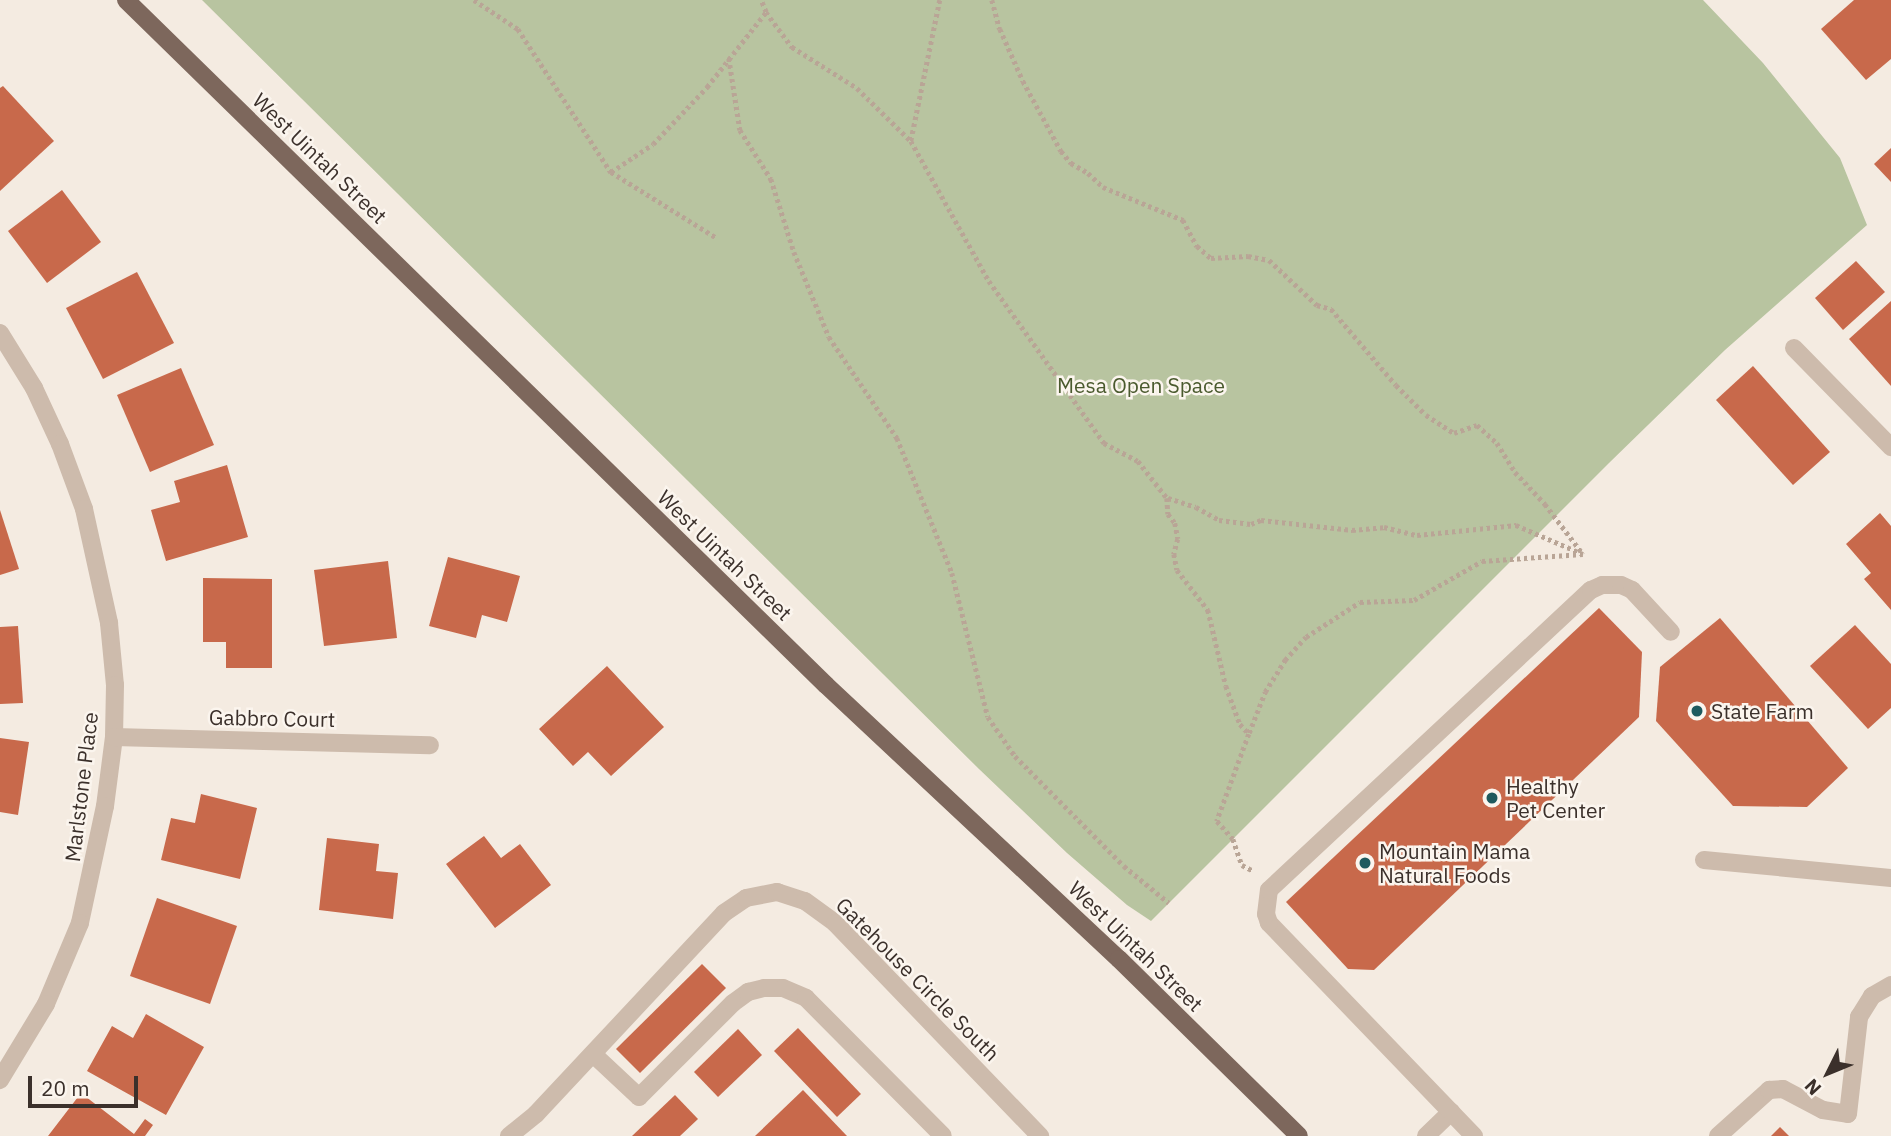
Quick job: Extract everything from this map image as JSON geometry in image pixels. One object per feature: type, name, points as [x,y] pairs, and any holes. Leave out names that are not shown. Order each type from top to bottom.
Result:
[{"type":"main road","name":"West Uintah Street","points":[[125,0],[816,676],[1119,959],[1299,1136]]},
{"type":"street","name":"Marlstone Place","points":[[0,333],[34,388],[60,444],[84,509],[109,623],[115,685],[114,737],[93,870],[80,923],[46,1004],[0,1080]]},
{"type":"street","points":[[1794,348],[1891,447]]},
{"type":"street","points":[[1474,1136],[1269,923],[1266,902],[1269,890],[1591,590],[1602,585],[1621,585],[1632,590],[1671,632]]},
{"type":"street","name":"Gabbro Court","points":[[114,737],[430,745]]},
{"type":"street","points":[[1704,860],[1891,878]]},
{"type":"street","name":"Gatehouse Circle South","points":[[509,1136],[536,1114],[724,914],[746,898],[777,892],[805,901],[835,923],[1040,1136]]},
{"type":"street","points":[[1718,1136],[1769,1090],[1783,1089],[1824,1110],[1848,1114],[1859,1017],[1872,996],[1891,985]]},
{"type":"street","points":[[593,1054],[639,1097],[733,1003],[748,992],[764,988],[783,988],[806,998],[943,1136]]},
{"type":"street","points":[[1426,1136],[1451,1112]]},
{"type":"path","points":[[474,0],[518,29],[611,172],[717,238]]},
{"type":"path","points":[[761,0],[766,12],[792,47],[858,88],[911,141],[989,281],[1104,443],[1138,461],[1167,498],[1168,514],[1175,523],[1178,540],[1174,554],[1177,570],[1208,610],[1226,686],[1240,724],[1248,734]]},
{"type":"path","points":[[911,141],[940,0]]},
{"type":"path","points":[[992,0],[1000,29],[1023,81],[1061,151],[1071,163],[1088,173],[1103,187],[1183,220],[1197,246],[1211,258],[1248,256],[1269,260],[1317,305],[1331,309],[1396,385],[1426,415],[1454,433],[1477,425],[1497,443],[1515,472],[1583,554]]},
{"type":"path","points":[[611,172],[653,144],[766,12]]},
{"type":"path","points":[[729,58],[740,130],[771,179],[794,252],[830,337],[897,438],[951,573],[988,717],[1015,757],[1124,866],[1169,903]]},
{"type":"path","points":[[1167,498],[1196,507],[1219,520],[1251,524],[1261,520],[1352,530],[1384,527],[1417,534],[1516,525],[1583,554]]},
{"type":"path","points":[[1277,881],[1241,865],[1233,839],[1217,821],[1265,692],[1285,660],[1306,637],[1360,602],[1414,600],[1482,561],[1583,554]]},
{"type":"green space","name":"Mesa Open Space","points":[[202,0],[1703,0],[1763,63],[1840,158],[1867,225],[1725,350],[1151,921],[1127,905],[1067,853],[979,769]]},
{"type":"building","points":[[1854,0],[1891,0],[1891,59],[1866,80],[1821,29]]},
{"type":"building","points":[[3,86],[54,141],[0,191],[0,88]]},
{"type":"building","points":[[1891,148],[1891,182],[1874,164]]},
{"type":"building","points":[[62,190],[101,242],[47,283],[8,231]]},
{"type":"building","points":[[1856,261],[1885,292],[1843,330],[1815,298]]},
{"type":"building","points":[[137,272],[174,343],[103,379],[66,308]]},
{"type":"building","points":[[1891,301],[1891,386],[1849,339]]},
{"type":"building","points":[[1753,366],[1830,452],[1793,485],[1716,400]]},
{"type":"building","points":[[181,368],[214,445],[150,472],[117,395]]},
{"type":"building","points":[[227,465],[248,537],[166,561],[151,510],[180,502],[174,481]]},
{"type":"building","points":[[0,510],[19,569],[0,575]]},
{"type":"building","points":[[1880,513],[1891,526],[1891,610],[1864,579],[1871,573],[1846,544]]},
{"type":"building","points":[[448,557],[520,576],[507,622],[482,615],[476,638],[429,626]]},
{"type":"building","points":[[388,561],[397,638],[324,646],[314,570]]},
{"type":"building","points":[[203,578],[272,579],[272,668],[226,668],[226,642],[203,642]]},
{"type":"building","points":[[1599,608],[1642,652],[1639,717],[1374,970],[1348,969],[1286,902]]},
{"type":"building","points":[[1720,618],[1848,768],[1807,807],[1733,806],[1656,721],[1660,667]]},
{"type":"building","points":[[1855,625],[1891,664],[1891,708],[1868,729],[1810,666]]},
{"type":"building","points":[[18,626],[23,703],[0,704],[0,627]]},
{"type":"building","points":[[607,666],[664,727],[611,776],[588,752],[573,766],[539,729]]},
{"type":"building","points":[[0,738],[29,742],[18,815],[0,812]]},
{"type":"building","points":[[201,794],[257,808],[240,879],[161,860],[171,818],[195,823]]},
{"type":"building","points":[[484,836],[501,858],[520,844],[551,885],[495,928],[446,864]]},
{"type":"building","points":[[327,838],[379,844],[376,871],[398,873],[393,919],[319,910]]},
{"type":"building","points":[[157,898],[237,926],[210,1004],[130,976]]},
{"type":"building","points":[[702,964],[726,988],[640,1073],[616,1049]]},
{"type":"building","points":[[146,1014],[204,1047],[166,1115],[87,1071],[112,1026],[133,1038]]},
{"type":"building","points":[[798,1028],[861,1094],[837,1117],[774,1051]]},
{"type":"building","points":[[738,1029],[762,1055],[718,1097],[694,1072]]},
{"type":"building","points":[[803,1090],[847,1136],[755,1136]]},
{"type":"building","points":[[81,1093],[134,1134],[145,1119],[153,1125],[145,1136],[48,1136]]},
{"type":"building","points":[[675,1095],[698,1119],[680,1136],[632,1136]]},
{"type":"building","points":[[1780,1127],[1789,1136],[1771,1136]]},
{"type":"place","name":"State Farm","points":[[1697,711]]},
{"type":"place","name":"Healthy Pet Center","points":[[1492,798]]},
{"type":"place","name":"Mountain Mama Natural Foods","points":[[1365,863]]}]
